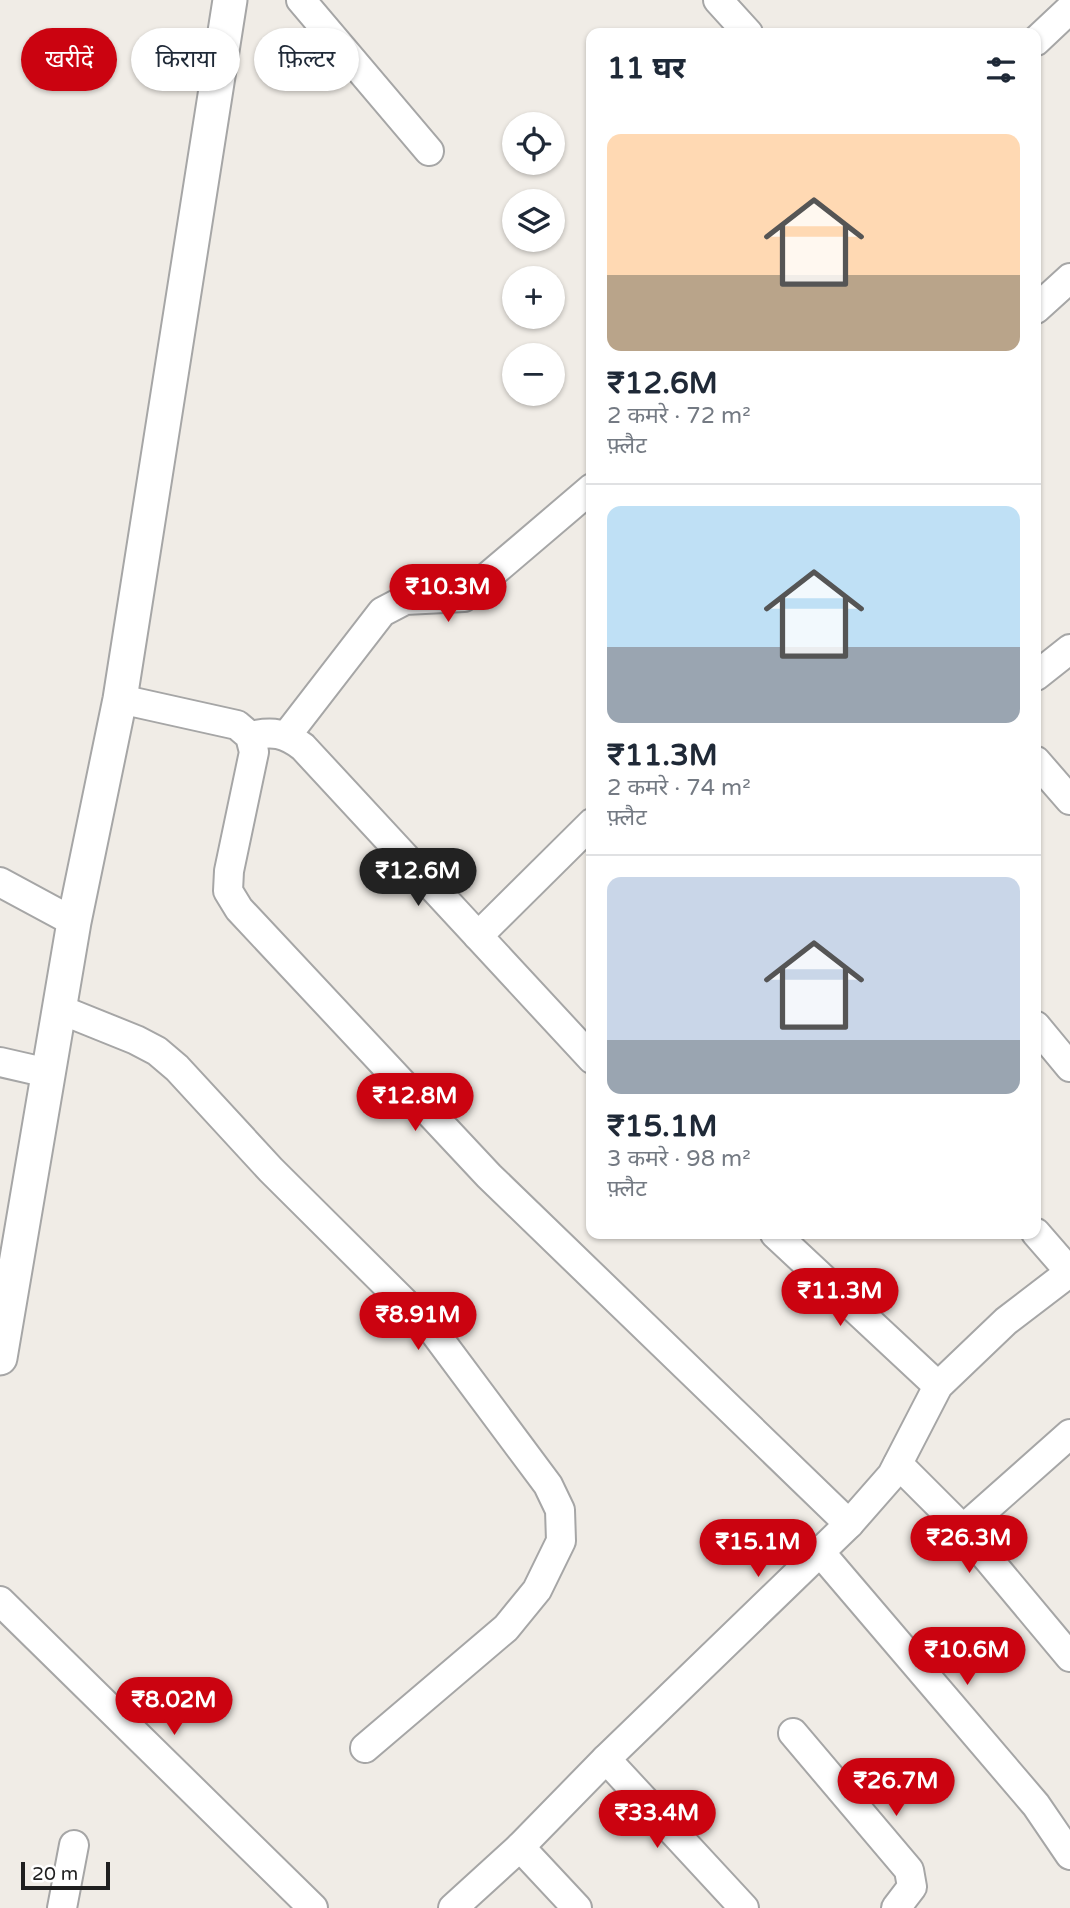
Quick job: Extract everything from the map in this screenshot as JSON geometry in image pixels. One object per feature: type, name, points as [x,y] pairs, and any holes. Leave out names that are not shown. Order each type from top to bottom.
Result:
[{"type":"street","points":[[0,1358],[74,922],[120,699],[230,0]]},
{"type":"street","points":[[301,0],[429,151]]},
{"type":"street","points":[[718,0],[743,28]]},
{"type":"street","points":[[1041,36],[1070,9]]},
{"type":"street","points":[[1041,304],[1070,278]]},
{"type":"street","points":[[287,734],[382,612],[405,600],[464,597],[586,493]]},
{"type":"street","points":[[1041,673],[1070,649]]},
{"type":"street","points":[[120,699],[237,725],[250,736],[254,752],[229,871],[228,891],[239,909],[489,1176],[849,1524]]},
{"type":"street","points":[[250,736],[287,734],[303,747],[586,1053]]},
{"type":"street","points":[[1041,767],[1070,800]]},
{"type":"street","points":[[478,936],[586,829]]},
{"type":"street","points":[[0,882],[74,922]]},
{"type":"street","points":[[59,1009],[157,1051],[177,1068],[271,1170],[434,1332],[548,1485],[560,1510],[561,1541],[537,1590],[506,1628],[365,1748]]},
{"type":"street","points":[[1041,1032],[1070,1068]]},
{"type":"street","points":[[0,1062],[48,1073]]},
{"type":"street","points":[[780,1239],[938,1386]]},
{"type":"street","points":[[453,1908],[520,1847],[606,1759],[849,1524],[892,1475],[938,1386],[1006,1321],[1070,1272],[1041,1239]]},
{"type":"street","points":[[963,1529],[1070,1434]]},
{"type":"street","points":[[898,1464],[963,1529],[1070,1657]]},
{"type":"street","points":[[820,1552],[1036,1805],[1070,1855]]},
{"type":"street","points":[[0,1601],[313,1908]]},
{"type":"street","points":[[793,1734],[909,1870],[912,1887],[896,1908]]},
{"type":"street","points":[[606,1759],[744,1908]]},
{"type":"street","points":[[62,1908],[74,1845]]},
{"type":"street","points":[[520,1847],[577,1908]]}]
